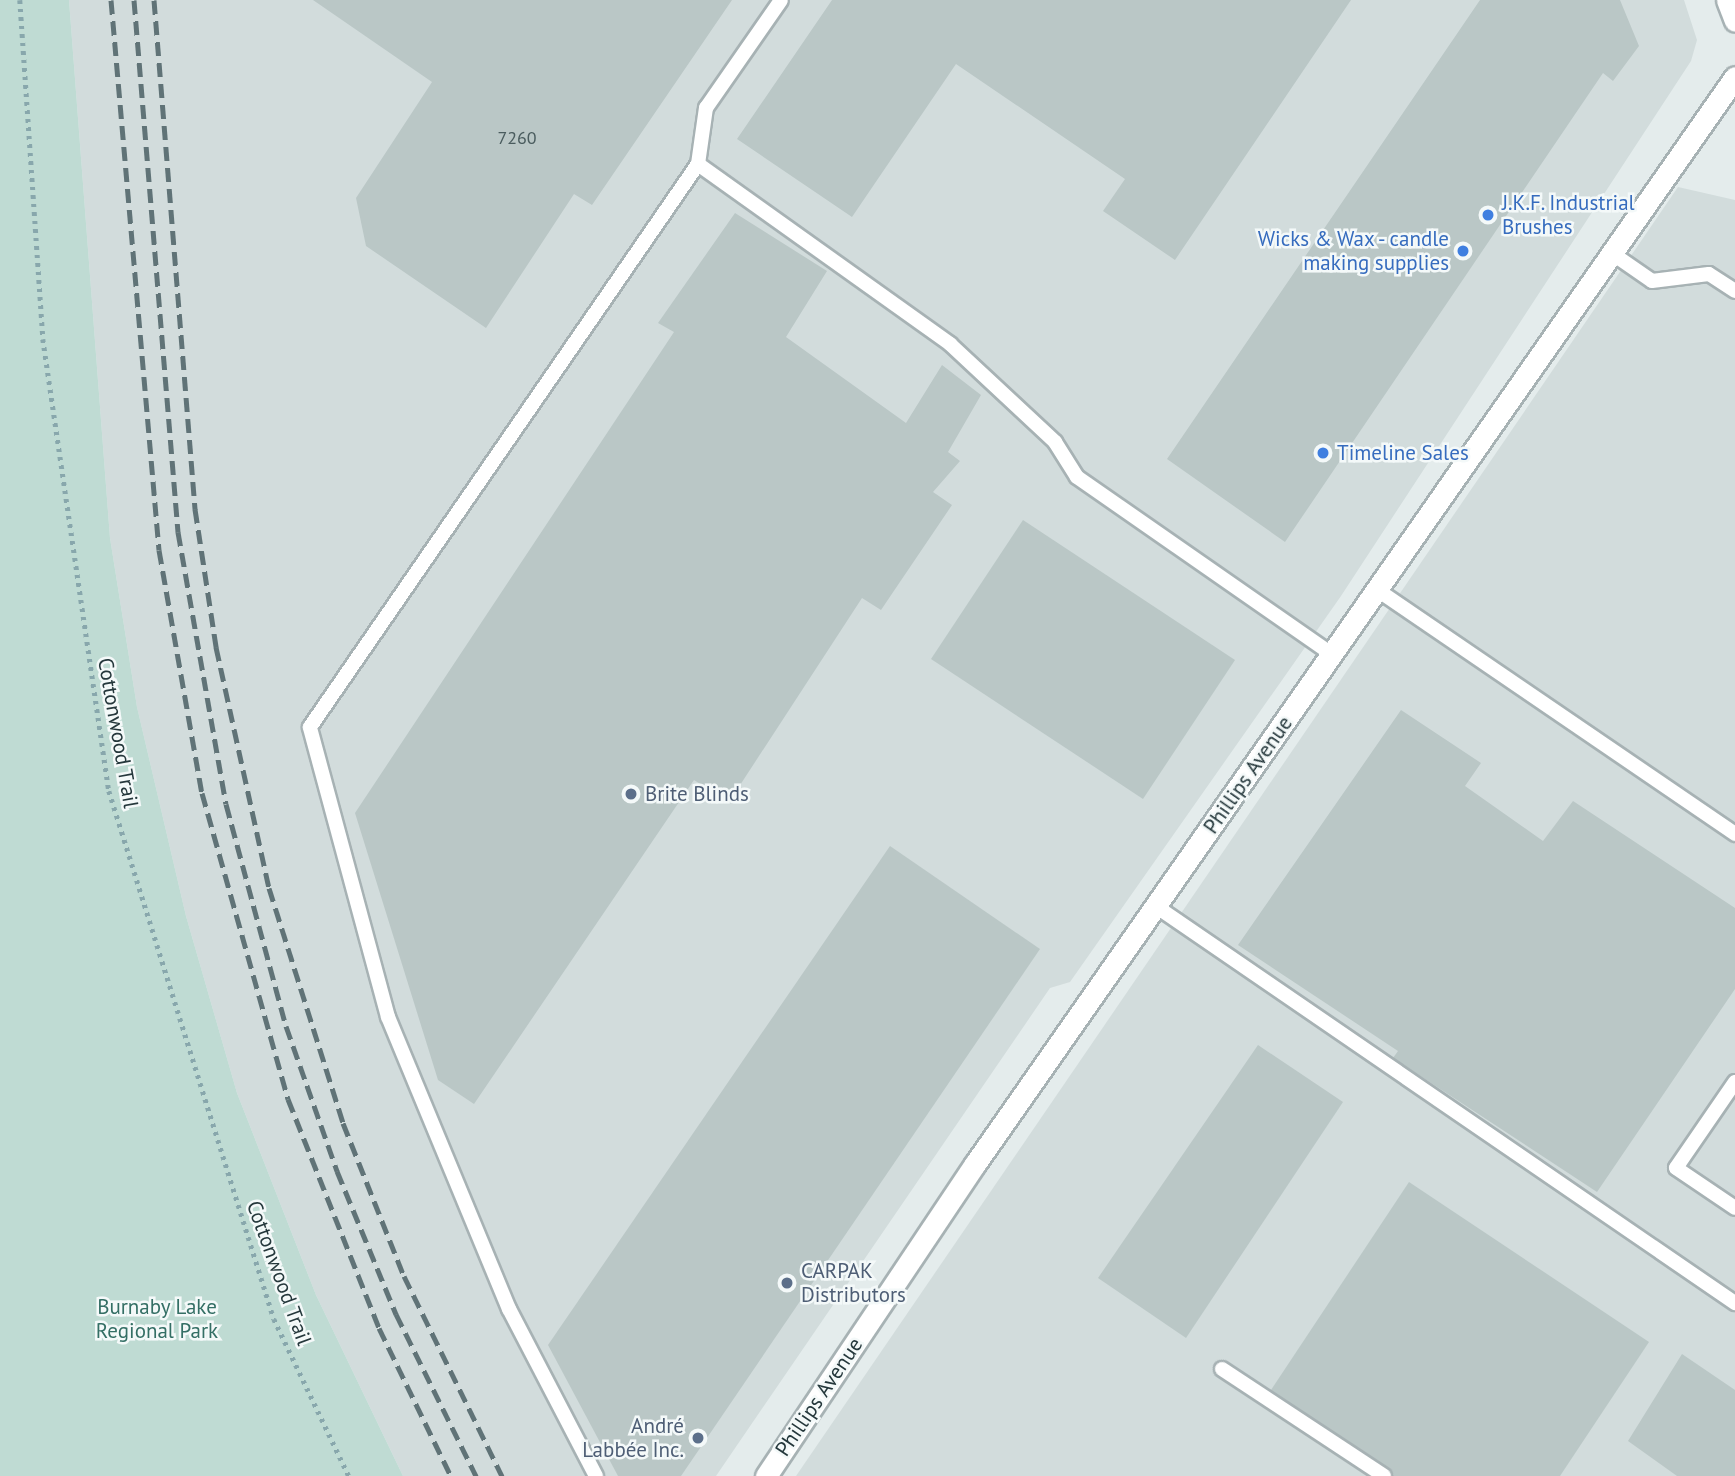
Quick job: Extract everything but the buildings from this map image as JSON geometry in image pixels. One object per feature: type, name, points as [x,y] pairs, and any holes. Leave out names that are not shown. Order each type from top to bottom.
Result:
[{"type":"street","points":[[1727,0],[1735,21]]},
{"type":"street","name":"Phillips Avenue","points":[[766,1476],[1376,589],[1613,254],[1735,76]]},
{"type":"lane","points":[[596,1476],[509,1309],[388,1017],[310,727],[698,164],[706,108],[781,0]]},
{"type":"lane","points":[[698,164],[950,344],[1055,442],[1077,478],[1332,654]]},
{"type":"lane","points":[[1613,254],[1652,281],[1709,274],[1735,291]]},
{"type":"lane","points":[[1376,589],[1735,834]]},
{"type":"lane","points":[[1157,907],[1735,1303]]},
{"type":"lane","points":[[1735,1082],[1676,1168],[1735,1208]]},
{"type":"lane","points":[[1222,1369],[1384,1476]]},
{"type":"path","name":"Cottonwood Trail","points":[[20,0],[43,339],[109,790],[274,1318],[349,1476]]},
{"type":"shaded area","points":[[69,0],[1684,0],[1697,40],[1691,61],[1341,596],[1070,982],[1050,988],[716,1476],[403,1476],[316,1295],[237,1093],[186,916],[137,707],[110,538]]},
{"type":"shaded area","points":[[1678,187],[1735,200],[1735,1476],[796,1476]]},
{"type":"green space","name":"Burnaby Lake Regional Park","points":[[0,0],[69,0],[110,538],[137,707],[186,916],[237,1093],[316,1295],[403,1476],[0,1476]]},
{"type":"railway","points":[[111,0],[159,550],[202,793],[288,1099],[379,1328],[451,1476]]},
{"type":"railway","points":[[134,0],[178,532],[226,804],[286,1026],[337,1171],[396,1314],[476,1476]]},
{"type":"railway","points":[[154,0],[195,509],[216,647],[269,888],[343,1123],[404,1276],[502,1476]]},
{"type":"place","name":"J.K.F. Industrial Brushes","points":[[1488,215]]},
{"type":"place","name":"Wicks & Wax - candle making supplies","points":[[1463,251]]},
{"type":"place","name":"Timeline Sales","points":[[1323,453]]},
{"type":"place","name":"Brite Blinds","points":[[631,794]]},
{"type":"place","name":"CARPAK Distributors","points":[[787,1283]]},
{"type":"place","name":"André Labbée Inc.","points":[[698,1438]]}]
